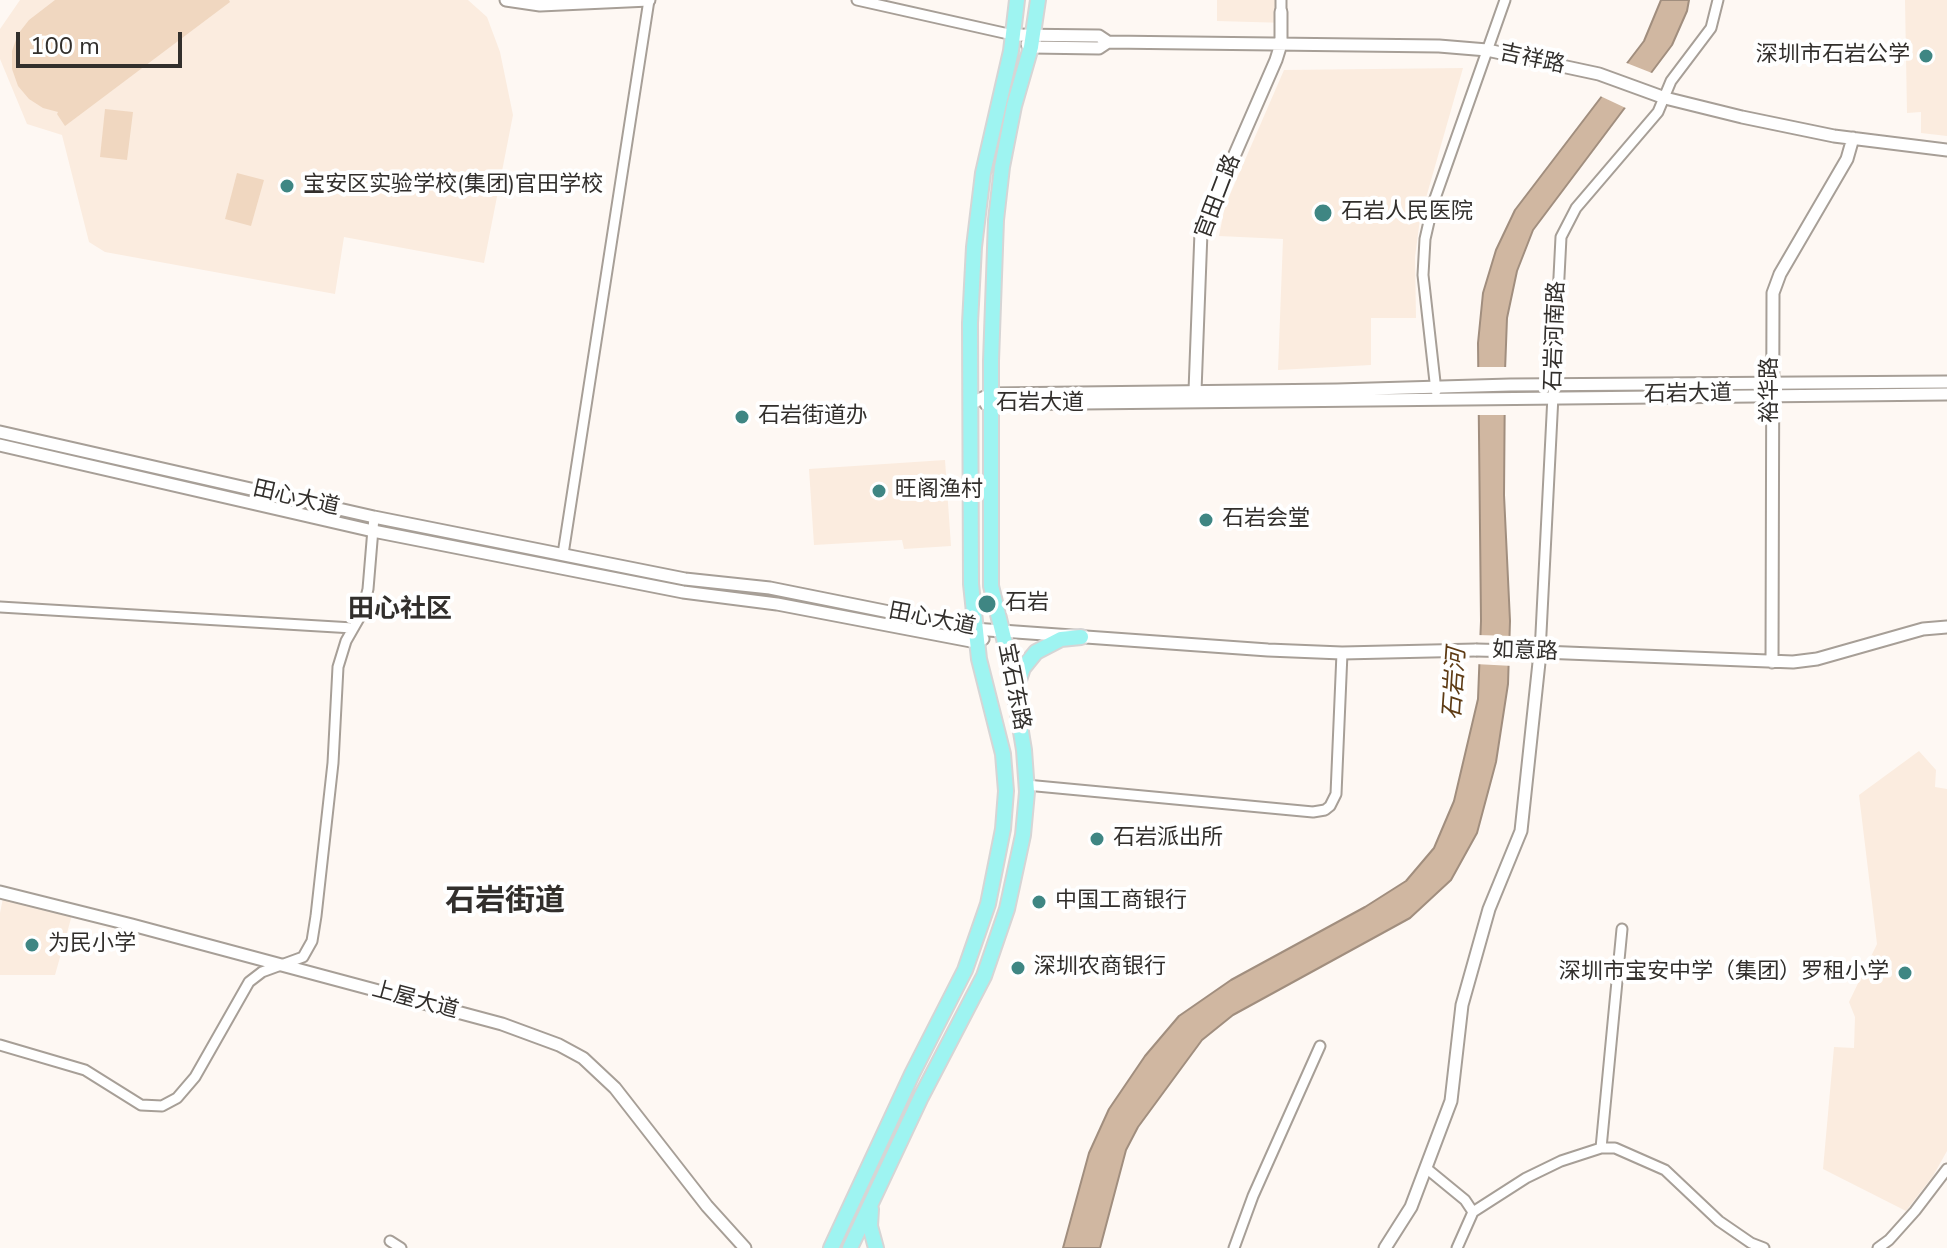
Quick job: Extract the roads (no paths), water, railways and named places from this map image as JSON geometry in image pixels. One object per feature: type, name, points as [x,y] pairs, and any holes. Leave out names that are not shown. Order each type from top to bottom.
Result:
[{"type":"main road","name":"宝石东路","points":[[831,1248],[912,1074],[965,970],[995,875],[1006,810],[1005,772],[975,636],[971,584],[971,297],[978,208],[989,137],[1013,35],[1017,0]]},
{"type":"main road","name":"宝石东路","points":[[850,1248],[921,1097],[984,976],[1014,879],[1025,813],[1024,750],[991,586],[991,399],[998,194],[1006,141],[1032,41],[1038,0]]},
{"type":"main road","points":[[1015,697],[1019,678],[1036,652],[1061,639],[1081,637]]},
{"type":"main road","points":[[872,1203],[870,1226],[876,1248]]},
{"type":"street","points":[[506,0],[540,5],[649,0],[563,554]]},
{"type":"street","points":[[857,0],[1032,41]]},
{"type":"street","points":[[1437,393],[1423,275],[1425,239],[1433,204],[1505,0]]},
{"type":"street","name":"石岩河南路","points":[[1540,653],[1555,385],[1559,247],[1563,228],[1576,208],[1655,116],[1671,81],[1711,28],[1718,0]]},
{"type":"street","name":"官田二路","points":[[1195,391],[1201,232],[1276,60],[1281,44],[1281,6]]},
{"type":"street","name":"吉祥路","points":[[1032,41],[1099,48],[1108,42],[1439,46],[1487,50],[1609,77],[1665,98],[1787,127],[1947,150]]},
{"type":"street","name":"裕华路","points":[[1772,662],[1771,307],[1776,283],[1847,159],[1853,138]]},
{"type":"street","name":"石岩大道","points":[[970,404],[991,399],[1195,391],[1437,393],[1472,399],[1947,382]]},
{"type":"street","name":"石岩大道","points":[[991,399],[1437,393],[1472,385],[1771,388],[1947,394]]},
{"type":"street","name":"田心大道","points":[[0,432],[374,517],[685,579],[770,588],[975,636]]},
{"type":"street","name":"田心大道","points":[[0,445],[373,531],[683,592],[975,636],[1002,631]]},
{"type":"street","points":[[0,1045],[85,1070],[141,1105],[162,1106],[177,1098],[195,1077],[249,982],[262,972],[303,957],[312,941],[333,763],[338,667],[362,613],[368,589],[374,517]]},
{"type":"street","points":[[0,607],[353,628]]},
{"type":"street","name":"如意路","points":[[1002,631],[1342,653],[1476,650],[1772,662],[1805,661],[1923,629],[1947,627]]},
{"type":"street","points":[[1026,785],[1313,812],[1325,810],[1336,794],[1342,653]]},
{"type":"street","points":[[1385,1248],[1411,1207],[1451,1101],[1462,1005],[1489,909],[1521,831],[1540,653]]},
{"type":"street","name":"上屋大道","points":[[0,892],[516,1028],[559,1045],[599,1071],[629,1104],[707,1206],[745,1248]]},
{"type":"street","points":[[1601,1148],[1622,929]]},
{"type":"street","points":[[1234,1248],[1253,1196],[1320,1046]]},
{"type":"street","points":[[1457,1248],[1473,1212],[1526,1178],[1561,1161],[1601,1148],[1615,1148],[1665,1170],[1719,1221],[1751,1243],[1764,1248]]},
{"type":"street","points":[[1426,1168],[1465,1200],[1473,1212]]},
{"type":"street","points":[[1878,1248],[1915,1211],[1947,1169]]},
{"type":"street","points":[[390,1241],[401,1248]]},
{"type":"place","name":"深圳市石岩公学","points":[[1926,56]]},
{"type":"place","name":"宝安区实验学校(集团)官田学校","points":[[287,186]]},
{"type":"place","name":"石岩人民医院","points":[[1323,213]]},
{"type":"place","name":"石岩街道办","points":[[742,417]]},
{"type":"place","name":"旺阁渔村","points":[[879,491]]},
{"type":"place","name":"石岩会堂","points":[[1206,520]]},
{"type":"place","name":"石岩","points":[[987,604]]},
{"type":"place","name":"石岩派出所","points":[[1097,839]]},
{"type":"place","name":"中国工商银行","points":[[1039,902]]},
{"type":"place","name":"为民小学","points":[[32,945]]},
{"type":"place","name":"深圳农商银行","points":[[1018,968]]},
{"type":"place","name":"深圳市宝安中学（集团）罗租小学","points":[[1905,973]]},
{"type":"district","name":"田心社区","points":[[400,611]]},
{"type":"district","name":"石岩街道","points":[[505,903]]},
{"type":"water label","name":"石岩河","points":[[1456,684]]}]
